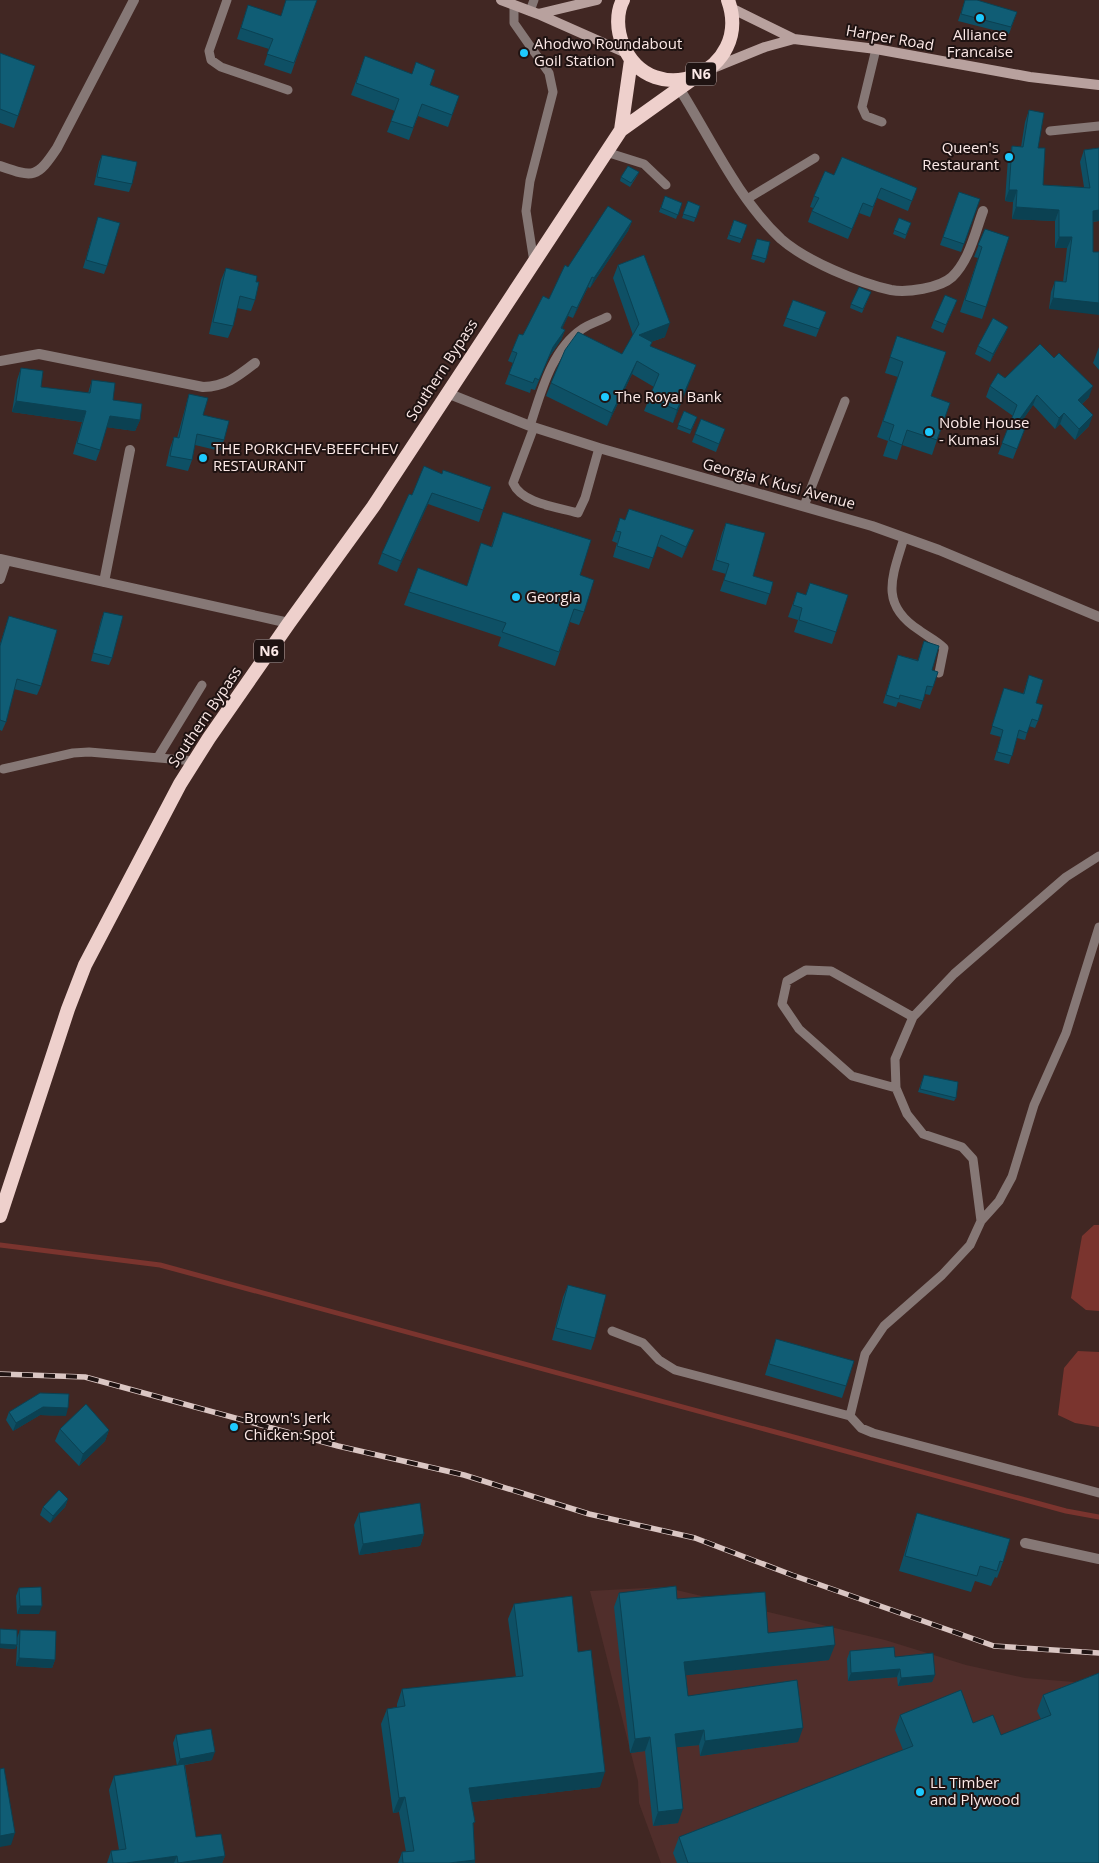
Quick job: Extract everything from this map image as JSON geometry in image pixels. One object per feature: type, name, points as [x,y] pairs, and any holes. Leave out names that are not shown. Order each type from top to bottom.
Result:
[{"type":"highway","name":"N6","points":[[623,0],[618,20],[619,37],[628,56],[642,70],[655,77],[677,80],[703,72],[721,58],[729,42],[732,26],[729,4]]},
{"type":"highway","name":"Southern Bypass","points":[[621,130],[628,56]]},
{"type":"highway","name":"Southern Bypass","points":[[0,1216],[68,1009],[85,965],[166,809],[194,761],[289,623],[373,507],[621,130],[703,72]]},
{"type":"main road","points":[[500,0],[534,12],[628,56]]},
{"type":"main road","points":[[534,12],[597,0]]},
{"type":"main road","name":"Harper Road","points":[[729,4],[794,39],[876,49],[1012,74],[1099,85]]},
{"type":"main road","name":"Harper Road","points":[[703,72],[765,47],[794,39]]},
{"type":"street","points":[[0,166],[32,174],[43,169],[57,148],[134,0]]},
{"type":"street","points":[[679,88],[746,199],[782,239],[818,264],[892,290],[937,287],[953,276],[966,257],[983,211]]},
{"type":"street","points":[[0,361],[39,354],[202,387],[218,387],[234,380],[255,363]]},
{"type":"street","name":"Georgia K Kusi Avenue","points":[[447,393],[532,427],[599,448],[872,526],[939,550],[1099,617]]},
{"type":"street","points":[[104,582],[130,450]]},
{"type":"street","points":[[0,579],[3,560],[289,623]]},
{"type":"street","points":[[1025,1543],[1099,1559]]},
{"type":"lane","points":[[227,0],[209,51],[211,60],[221,67],[288,90]]},
{"type":"lane","points":[[534,0],[534,12]]},
{"type":"lane","points":[[514,5],[514,23],[549,73],[553,92],[530,181],[526,211],[534,262]]},
{"type":"lane","points":[[876,49],[862,107],[866,116],[882,122]]},
{"type":"lane","points":[[1050,131],[1099,126]]},
{"type":"lane","points":[[606,152],[644,164],[666,185]]},
{"type":"lane","points":[[746,199],[815,158]]},
{"type":"lane","points":[[599,448],[586,498],[578,513],[525,497],[517,492],[513,483],[549,372],[567,343],[582,329],[606,317]]},
{"type":"lane","points":[[804,506],[845,401]]},
{"type":"lane","points":[[904,538],[894,570],[893,604],[902,617],[919,631],[936,640],[944,648],[939,673]]},
{"type":"lane","points":[[158,757],[202,685]]},
{"type":"lane","points":[[3,769],[81,752],[194,761]]},
{"type":"lane","points":[[981,1221],[974,1159],[962,1147],[923,1134],[907,1114],[896,1088],[895,1059],[913,1017],[954,974],[1066,877],[1099,856]]},
{"type":"lane","points":[[850,1416],[865,1354],[884,1326],[942,1275],[970,1245],[981,1221],[998,1201],[1012,1177],[1034,1105],[1066,1034],[1099,928]]},
{"type":"lane","points":[[896,1088],[852,1076],[799,1029],[782,1004],[787,981],[806,970],[831,971],[913,1017]]},
{"type":"lane","points":[[612,1330],[643,1343],[659,1360],[675,1370],[850,1416],[861,1428],[873,1434],[1099,1493]]},
{"type":"shaded area","points":[[1094,1225],[1099,1225],[1099,1311],[1086,1310],[1071,1298],[1082,1236]]},
{"type":"shaded area","points":[[1078,1351],[1099,1352],[1099,1427],[1075,1423],[1058,1415],[1064,1368]]},
{"type":"shaded area","points":[[664,1587],[885,1640],[966,1665],[1025,1678],[1099,1684],[1099,1863],[661,1863],[639,1803],[638,1781],[590,1591]]},
{"type":"building","points":[[286,0],[317,0],[294,63],[267,54],[273,39],[241,28],[248,5],[281,16]]},
{"type":"building","points":[[965,0],[977,0],[1017,12],[1011,27],[961,14]]},
{"type":"building","points":[[0,53],[35,66],[18,116],[0,109]]},
{"type":"building","points":[[365,56],[412,74],[416,62],[435,70],[430,85],[459,96],[452,115],[422,104],[413,128],[391,121],[399,99],[356,83]]},
{"type":"building","points":[[1029,110],[1044,113],[1038,148],[1045,148],[1043,185],[1090,188],[1084,150],[1099,148],[1099,210],[1093,211],[1093,252],[1099,252],[1099,303],[1053,298],[1055,281],[1066,282],[1072,237],[1059,237],[1059,210],[1016,207],[1017,190],[1009,190],[1012,146],[1023,147]]},
{"type":"building","points":[[102,155],[137,162],[132,184],[97,177]]},
{"type":"building","points":[[842,157],[917,188],[912,201],[881,188],[873,207],[863,203],[852,229],[812,211],[819,198],[814,196],[825,171],[834,175]]},
{"type":"building","points":[[628,166],[639,172],[631,183],[621,177]]},
{"type":"building","points":[[959,192],[980,199],[964,244],[943,237]]},
{"type":"building","points":[[665,196],[682,203],[678,215],[661,208]]},
{"type":"building","points":[[688,201],[700,206],[696,218],[683,214]]},
{"type":"building","points":[[608,206],[632,221],[594,278],[592,277],[577,308],[572,306],[561,328],[565,330],[553,347],[539,380],[535,378],[533,383],[509,374],[517,353],[512,351],[519,334],[523,335],[543,296],[549,299],[565,265],[568,267]]},
{"type":"building","points":[[98,217],[120,223],[107,266],[86,260]]},
{"type":"building","points":[[899,218],[911,223],[906,235],[894,230]]},
{"type":"building","points":[[734,220],[747,225],[742,239],[729,235]]},
{"type":"building","points":[[985,229],[1009,237],[986,307],[965,300],[982,247],[978,245]]},
{"type":"building","points":[[757,239],[770,242],[766,259],[752,255]]},
{"type":"building","points":[[644,255],[670,323],[639,335],[652,342],[650,346],[696,365],[677,410],[649,398],[659,374],[637,361],[612,413],[551,383],[565,350],[578,332],[622,354],[639,324],[618,265]]},
{"type":"building","points":[[226,268],[257,276],[256,282],[259,282],[255,300],[240,296],[233,326],[213,322]]},
{"type":"building","points":[[859,287],[871,292],[863,309],[851,304]]},
{"type":"building","points":[[945,295],[957,300],[946,325],[934,320]]},
{"type":"building","points":[[793,300],[826,312],[819,329],[786,318]]},
{"type":"building","points":[[993,318],[1008,327],[993,354],[978,346]]},
{"type":"building","points":[[897,336],[946,352],[931,396],[950,403],[937,440],[907,430],[902,445],[889,440],[894,425],[883,421],[903,362],[890,357]]},
{"type":"building","points":[[1040,344],[1054,358],[1059,353],[1093,386],[1078,400],[1093,415],[1079,429],[1064,413],[1059,418],[1037,395],[1019,420],[1027,423],[1017,449],[1002,443],[1017,405],[990,386],[998,373],[1005,378]]},
{"type":"building","points":[[21,368],[43,371],[41,387],[90,393],[92,380],[115,383],[113,400],[142,404],[140,420],[110,416],[100,450],[77,443],[86,411],[16,401]]},
{"type":"building","points":[[189,394],[208,398],[203,415],[229,421],[224,440],[197,434],[192,460],[170,456],[174,437],[179,438]]},
{"type":"building","points":[[684,411],[697,417],[691,430],[678,425]]},
{"type":"building","points":[[701,419],[725,429],[719,444],[695,434]]},
{"type":"building","points":[[424,466],[442,474],[443,470],[491,487],[483,510],[432,493],[401,561],[382,553],[409,494],[412,495]]},
{"type":"building","points":[[629,509],[694,530],[686,547],[661,535],[653,558],[617,546],[621,532],[616,531],[620,518],[625,520]]},
{"type":"building","points":[[503,512],[591,540],[580,575],[594,580],[584,612],[574,609],[559,652],[502,632],[506,623],[409,592],[418,568],[467,586],[481,543],[492,547]]},
{"type":"building","points":[[726,523],[765,533],[753,576],[773,582],[770,594],[724,580],[729,564],[716,560]]},
{"type":"building","points":[[810,583],[848,595],[836,632],[799,620],[802,608],[793,605],[797,592],[806,595]]},
{"type":"building","points":[[104,612],[123,616],[112,658],[93,653]]},
{"type":"building","points":[[9,616],[57,630],[41,686],[17,679],[6,722],[0,720],[0,646]]},
{"type":"building","points":[[924,641],[939,646],[932,670],[938,672],[933,687],[927,686],[923,701],[900,695],[899,699],[886,695],[898,655],[918,661]]},
{"type":"building","points":[[1029,675],[1043,680],[1036,703],[1043,705],[1038,721],[1032,719],[1027,733],[1019,730],[1012,756],[997,752],[1003,730],[992,726],[1004,688],[1024,694]]},
{"type":"building","points":[[924,1075],[958,1082],[956,1098],[920,1089]]},
{"type":"building","points":[[568,1285],[606,1295],[595,1338],[556,1328]]},
{"type":"building","points":[[776,1339],[854,1361],[846,1386],[769,1364]]},
{"type":"building","points":[[40,1393],[69,1394],[68,1408],[43,1407],[16,1423],[9,1412]]},
{"type":"building","points":[[86,1404],[109,1430],[83,1454],[60,1429]]},
{"type":"building","points":[[59,1490],[68,1499],[53,1516],[43,1507]]},
{"type":"building","points":[[420,1503],[424,1534],[363,1544],[359,1513]]},
{"type":"building","points":[[917,1513],[1010,1539],[1003,1562],[1000,1561],[997,1571],[980,1566],[977,1576],[905,1556]]},
{"type":"building","points":[[676,1586],[677,1599],[765,1592],[768,1633],[833,1626],[835,1645],[684,1662],[688,1696],[797,1680],[803,1728],[705,1741],[704,1730],[675,1734],[683,1809],[658,1812],[650,1737],[635,1739],[619,1593]]},
{"type":"building","points":[[41,1587],[42,1606],[20,1606],[19,1588]]},
{"type":"building","points":[[572,1596],[578,1652],[591,1650],[605,1772],[469,1788],[475,1822],[473,1823],[475,1860],[449,1863],[403,1863],[402,1852],[414,1851],[405,1797],[399,1798],[387,1709],[405,1706],[402,1689],[523,1676],[514,1604]]},
{"type":"building","points":[[0,1629],[17,1630],[17,1645],[0,1644]]},
{"type":"building","points":[[20,1630],[56,1631],[55,1660],[19,1658]]},
{"type":"building","points":[[894,1647],[895,1657],[933,1653],[935,1675],[901,1678],[900,1669],[851,1673],[850,1651]]},
{"type":"building","points":[[1099,1673],[1099,1863],[688,1863],[679,1837],[913,1746],[900,1715],[961,1690],[973,1723],[993,1715],[1001,1735],[1051,1715],[1043,1695]]},
{"type":"building","points":[[211,1729],[215,1752],[180,1759],[176,1735]]},
{"type":"building","points":[[184,1764],[196,1837],[221,1834],[225,1856],[178,1863],[177,1856],[113,1863],[111,1851],[126,1849],[114,1776]]},
{"type":"building","points":[[4,1768],[15,1833],[0,1836],[0,1769]]},
{"type":"waterway","points":[[0,1245],[160,1265],[1066,1511],[1099,1517]]},
{"type":"railway","points":[[0,1374],[85,1377],[338,1446],[464,1475],[589,1514],[695,1538],[792,1575],[994,1646],[1099,1653]]},
{"type":"place","name":"Alliance Francaise","points":[[980,18]]},
{"type":"place","name":"Ahodwo Roundabout Goil Station","points":[[524,53]]},
{"type":"place","name":"Queen's Restaurant","points":[[1009,157]]},
{"type":"place","name":"The Royal Bank","points":[[605,397]]},
{"type":"place","name":"Noble House - Kumasi","points":[[929,432]]},
{"type":"place","name":"THE PORKCHEV-BEEFCHEV RESTAURANT","points":[[203,458]]},
{"type":"place","name":"Georgia","points":[[516,597]]},
{"type":"place","name":"Brown's Jerk Chicken Spot","points":[[234,1427]]},
{"type":"place","name":"LL Timber and Plywood","points":[[920,1792]]}]
